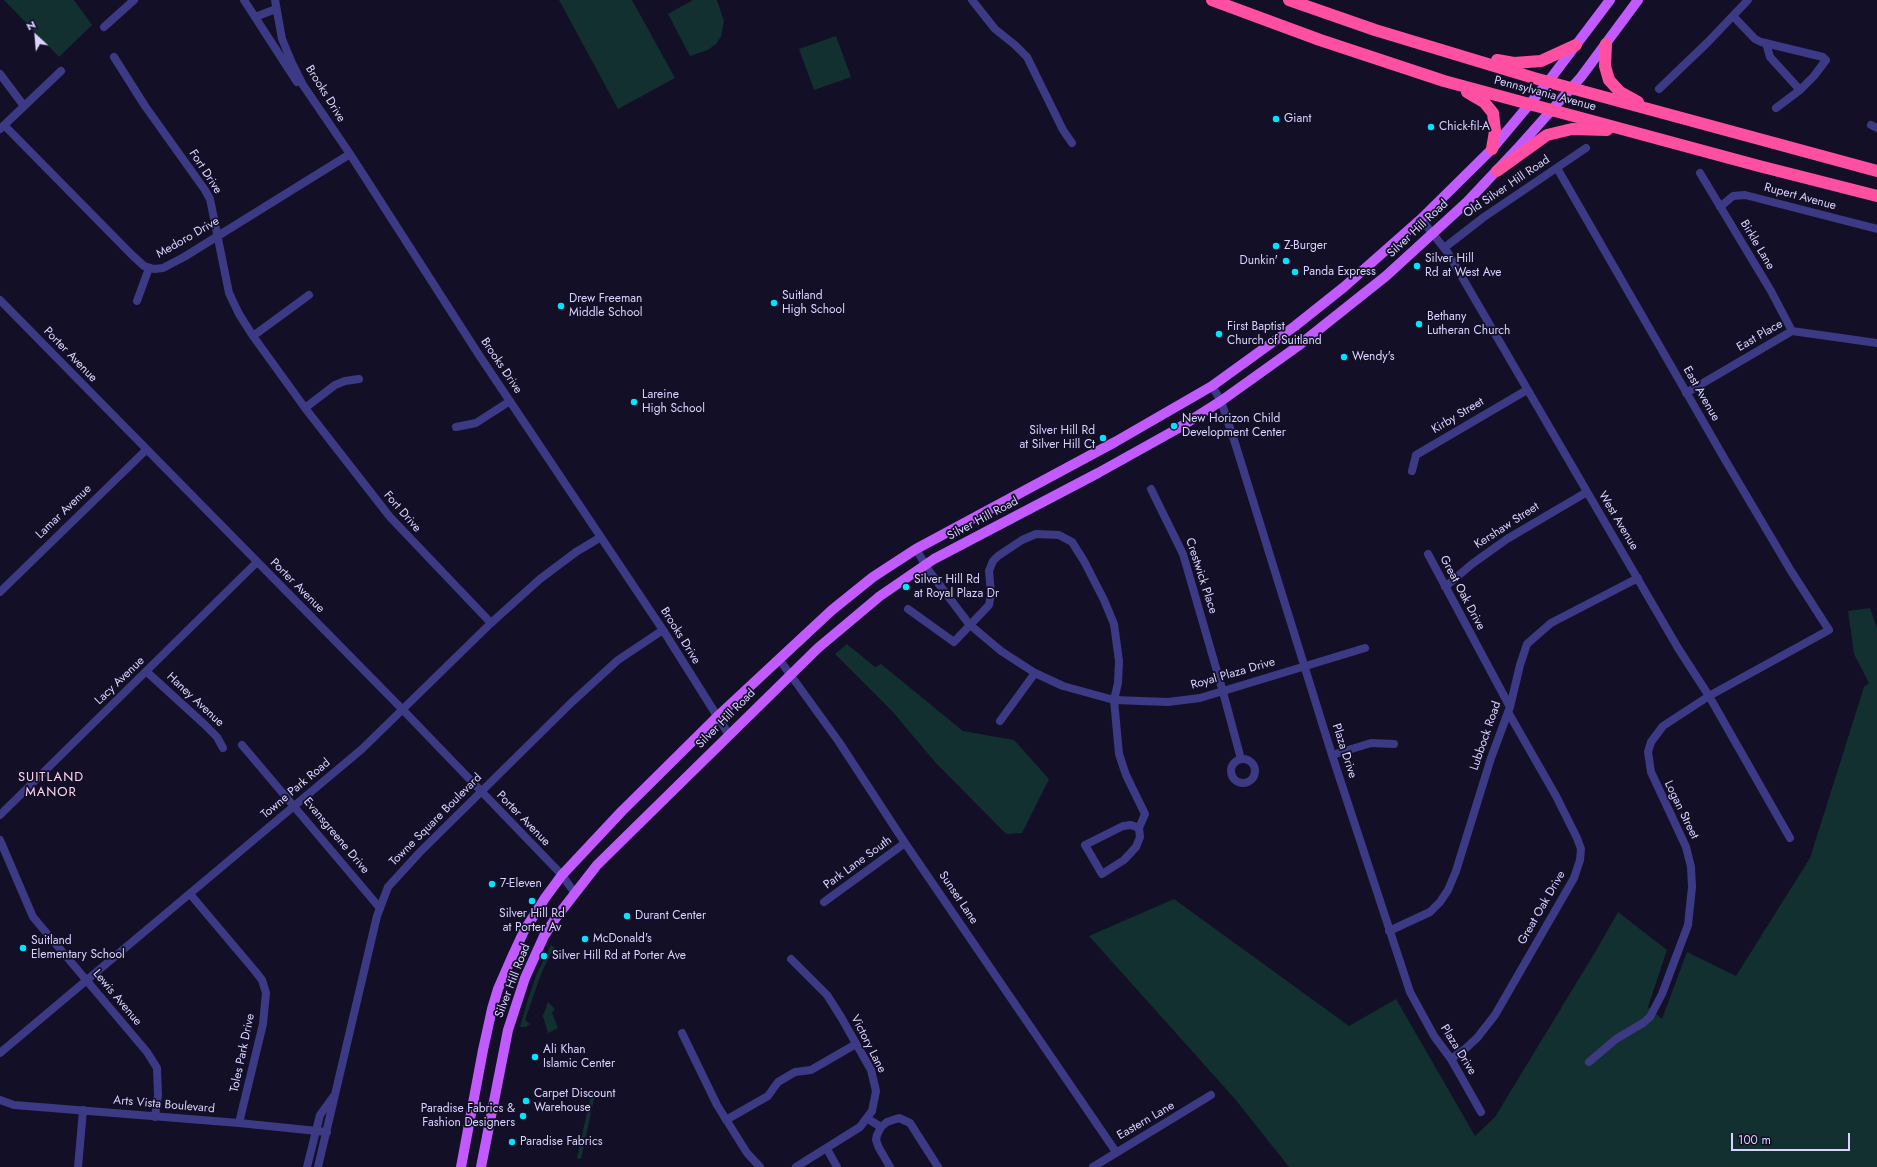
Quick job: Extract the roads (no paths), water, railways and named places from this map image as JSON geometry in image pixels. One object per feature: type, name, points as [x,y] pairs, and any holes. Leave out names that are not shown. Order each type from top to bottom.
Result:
[{"type":"highway","name":"Pennsylvania Avenue","points":[[1212,0],[1320,40],[1444,81],[1877,196]]},
{"type":"highway","name":"Pennsylvania Avenue","points":[[1289,0],[1368,28],[1570,89],[1877,171]]},
{"type":"highway","points":[[1606,44],[1606,72],[1611,84],[1620,92],[1663,114]]},
{"type":"highway","points":[[1442,51],[1479,55],[1508,63],[1521,63],[1546,60],[1576,46]]},
{"type":"highway","points":[[1444,81],[1480,99],[1490,109],[1494,116],[1495,128],[1492,149]]},
{"type":"highway","points":[[1497,171],[1542,137],[1553,133],[1578,128],[1626,130]]},
{"type":"main road","name":"Silver Hill Road","points":[[461,1167],[483,1050],[498,990],[524,931],[562,875],[622,811],[717,717],[851,593],[916,549],[1115,442],[1212,386],[1316,309],[1377,259],[1421,219],[1492,149],[1548,82],[1610,0]]},
{"type":"main road","name":"Silver Hill Road","points":[[481,1167],[503,1052],[519,993],[544,936],[574,892],[597,865],[790,675],[863,609],[925,565],[970,539],[1177,429],[1281,358],[1338,315],[1434,233],[1497,171],[1570,89],[1606,44],[1638,0]]},
{"type":"street","points":[[104,27],[134,0]]},
{"type":"street","points":[[244,0],[284,64],[313,100]]},
{"type":"street","name":"Brooks Drive","points":[[275,0],[286,50],[313,100],[350,154],[442,299],[662,630],[729,735]]},
{"type":"street","points":[[972,0],[995,29],[1019,48],[1027,57],[1063,130],[1072,143]]},
{"type":"street","points":[[1659,89],[1748,0]]},
{"type":"street","points":[[255,17],[276,9]]},
{"type":"street","points":[[1733,16],[1755,39],[1823,57],[1826,60],[1814,76],[1800,90],[1776,108]]},
{"type":"street","points":[[1766,43],[1770,57],[1800,90]]},
{"type":"street","name":"Fort Drive","points":[[114,57],[145,106],[205,190],[212,205],[229,293],[239,314],[253,336],[305,408],[390,517],[491,623]]},
{"type":"street","points":[[2,127],[61,70]]},
{"type":"street","points":[[0,74],[24,106]]},
{"type":"street","name":"Medoro Drive","points":[[2,127],[132,255],[149,268],[154,269],[163,268],[218,236],[350,154]]},
{"type":"street","name":"Old Silver Hill Road","points":[[1444,248],[1484,217],[1586,148]]},
{"type":"street","name":"East Avenue","points":[[1556,168],[1686,393],[1788,565],[1829,630]]},
{"type":"street","name":"Birkle Lane","points":[[1700,173],[1771,291],[1792,331]]},
{"type":"street","name":"Rupert Avenue","points":[[1720,207],[1733,196],[1745,195],[1877,229]]},
{"type":"street","name":"West Avenue","points":[[1421,219],[1434,233],[1444,248],[1675,642],[1709,696],[1790,838]]},
{"type":"street","points":[[137,301],[149,268]]},
{"type":"street","points":[[253,336],[309,295]]},
{"type":"street","name":"Porter Avenue","points":[[0,300],[256,563],[403,710],[480,792],[562,875],[574,892]]},
{"type":"street","name":"East Place","points":[[1686,393],[1792,331],[1877,343]]},
{"type":"street","points":[[305,408],[335,385],[345,381],[359,379]]},
{"type":"street","name":"Plaza Drive","points":[[1212,386],[1220,401],[1332,755],[1410,992],[1434,1036],[1450,1059],[1481,1112]]},
{"type":"street","name":"Kirby Street","points":[[1412,471],[1416,455],[1527,390]]},
{"type":"street","points":[[456,427],[476,423],[510,401]]},
{"type":"street","name":"Lamar Avenue","points":[[0,592],[146,450]]},
{"type":"street","name":"Crestwick Place","points":[[1151,489],[1183,554],[1241,760]]},
{"type":"street","name":"Kershaw Street","points":[[1445,587],[1472,564],[1507,539],[1587,492]]},
{"type":"street","points":[[908,609],[954,642],[989,605],[991,594],[989,571],[993,561],[998,556],[1022,540],[1036,534],[1063,536],[1078,549],[1104,600],[1114,624],[1119,661],[1118,683],[1114,700],[1121,761],[1145,814],[1139,828],[1140,838],[1132,852],[1118,865],[1102,874],[1085,845],[1123,826],[1131,825],[1139,828]]},
{"type":"street","name":"Towne Park Road","points":[[0,1053],[362,749],[491,623],[546,573],[601,537]]},
{"type":"street","name":"Royal Plaza Drive","points":[[916,549],[925,565],[949,599],[970,624],[1001,651],[1035,673],[1063,686],[1114,700],[1168,702],[1200,698],[1365,648]]},
{"type":"street","name":"Great Oak Drive","points":[[1428,554],[1556,796],[1581,849],[1580,860],[1574,878],[1495,1015],[1477,1038],[1465,1049],[1450,1059]]},
{"type":"street","name":"Lacy Avenue","points":[[0,815],[147,672],[256,563]]},
{"type":"street","name":"Lubbock Road","points":[[1389,931],[1427,914],[1444,896],[1456,871],[1491,758],[1509,709],[1521,660],[1530,640],[1551,623],[1638,578]]},
{"type":"street","name":"Towne Square Boulevard","points":[[318,1167],[379,907],[384,894],[393,880],[480,792],[604,672],[662,630]]},
{"type":"street","name":"Logan Street","points":[[1589,1062],[1616,1039],[1644,1023],[1650,1017],[1656,1008],[1688,924],[1691,907],[1691,867],[1686,847],[1652,778],[1649,747],[1653,739],[1663,726],[1709,696],[1829,630]]},
{"type":"street","name":"Sunset Lane","points":[[779,659],[839,742],[905,843],[1116,1152]]},
{"type":"street","name":"Haney Avenue","points":[[147,672],[204,724],[217,737],[223,748]]},
{"type":"street","points":[[1000,722],[1035,673]]},
{"type":"street","points":[[1332,755],[1371,743],[1394,744]]},
{"type":"street","name":"Evansgreene Drive","points":[[242,744],[295,805],[379,907]]},
{"type":"street","name":"Lewis Avenue","points":[[0,840],[33,917],[87,980],[146,1052],[157,1068],[158,1095],[155,1117]]},
{"type":"street","name":"Park Lane South","points":[[824,902],[905,843]]},
{"type":"street","name":"Toles Park Drive","points":[[190,894],[262,980],[266,993],[263,1024],[240,1123]]},
{"type":"street","name":"Victory Lane","points":[[791,959],[827,995],[871,1070],[875,1082],[874,1103],[868,1119],[852,1134],[796,1167]]},
{"type":"street","points":[[682,1033],[717,1105],[747,1153],[760,1167]]},
{"type":"street","points":[[726,1120],[768,1096],[778,1082],[795,1072],[811,1070],[856,1044]]},
{"type":"street","name":"Towne Square Boulevard","points":[[307,1167],[320,1115],[335,1093]]},
{"type":"street","name":"Eastern Lane","points":[[1093,1167],[1211,1095]]},
{"type":"street","name":"Arts Vista Boulevard","points":[[0,1100],[14,1105],[240,1123],[326,1132]]},
{"type":"street","points":[[78,1167],[83,1110]]},
{"type":"street","points":[[890,1167],[876,1140],[881,1127],[892,1119],[899,1118],[905,1119],[910,1123],[938,1167]]},
{"type":"street","points":[[868,1119],[881,1127]]},
{"type":"street","points":[[827,1149],[837,1167]]},
{"type":"place","name":"Giant","points":[[1276,119]]},
{"type":"place","name":"Chick-fil-A","points":[[1431,127]]},
{"type":"place","name":"Z-Burger","points":[[1276,246]]},
{"type":"place","name":"Dunkin'","points":[[1286,261]]},
{"type":"place","name":"Silver Hill Rd at West Ave","points":[[1417,266]]},
{"type":"place","name":"Panda Express","points":[[1295,272]]},
{"type":"place","name":"Suitland High School","points":[[774,303]]},
{"type":"place","name":"Drew Freeman Middle School","points":[[561,306]]},
{"type":"place","name":"Bethany Lutheran Church","points":[[1419,324]]},
{"type":"place","name":"First Baptist Church of Suitland","points":[[1219,334]]},
{"type":"place","name":"Wendy's","points":[[1344,357]]},
{"type":"place","name":"Lareine High School","points":[[634,402]]},
{"type":"place","name":"New Horizon Child Development Center","points":[[1174,426]]},
{"type":"place","name":"Silver Hill Rd at Silver Hill Ct","points":[[1103,438]]},
{"type":"place","name":"Silver Hill Rd at Royal Plaza Dr","points":[[906,587]]},
{"type":"place","name":"7-Eleven","points":[[492,884]]},
{"type":"place","name":"Silver Hill Rd at Porter Av","points":[[532,901]]},
{"type":"place","name":"Durant Center","points":[[627,916]]},
{"type":"place","name":"McDonald's","points":[[585,939]]},
{"type":"place","name":"Suitland Elementary School","points":[[23,948]]},
{"type":"place","name":"Silver Hill Rd at Porter Ave","points":[[544,956]]},
{"type":"place","name":"Ali Khan Islamic Center","points":[[535,1057]]},
{"type":"place","name":"Carpet Discount Warehouse","points":[[526,1101]]},
{"type":"place","name":"Paradise Fabrics & Fashion Designers","points":[[523,1116]]},
{"type":"place","name":"Paradise Fabrics","points":[[512,1142]]},
{"type":"district","name":"SUITLAND MANOR","points":[[51,786]]}]
